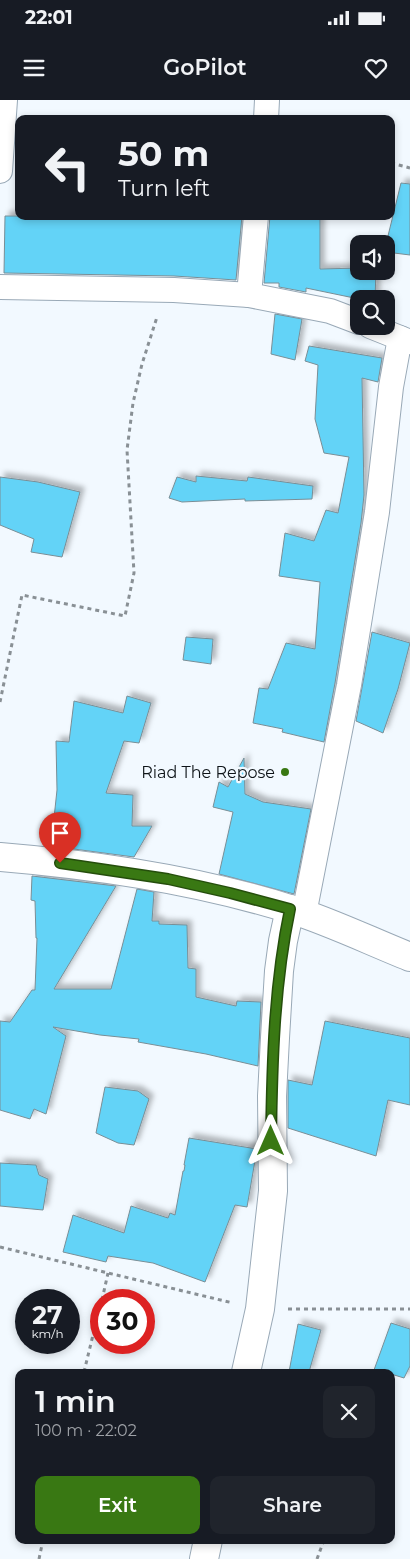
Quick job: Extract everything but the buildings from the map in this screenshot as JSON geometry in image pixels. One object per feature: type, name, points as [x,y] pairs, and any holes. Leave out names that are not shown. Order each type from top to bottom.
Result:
[{"type":"street","points":[[0,171],[5,100]]},
{"type":"street","points":[[266,115],[267,100]]},
{"type":"street","points":[[249,295],[256,220]]},
{"type":"street","points":[[0,287],[166,290],[249,295],[330,311],[350,319]]},
{"type":"street","points":[[247,1369],[260,1309],[273,1191],[272,1096],[279,972],[297,911],[349,685],[376,522],[386,447],[391,387],[405,340],[392,335]]},
{"type":"street","points":[[0,857],[44,861],[168,879],[230,893],[297,911],[410,956]]},
{"type":"street","points":[[204,1559],[207,1544]]},
{"type":"path","points":[[395,164],[410,168]]},
{"type":"path","points":[[0,702],[22,595],[125,616],[134,572],[129,441],[134,402],[142,364],[166,290]]},
{"type":"path","points":[[0,1247],[260,1309],[410,1310]]},
{"type":"path","points":[[105,1289],[108,1273]]},
{"type":"path","points":[[85,1369],[90,1348]]},
{"type":"path","points":[[39,1559],[42,1544]]},
{"type":"path","points":[[318,1559],[323,1544]]},
{"type":"place","name":"Riad The Repose","points":[[285,772]]},
{"type":"route","points":[[60,863],[168,879],[290,909],[279,972],[271,1141]]}]
